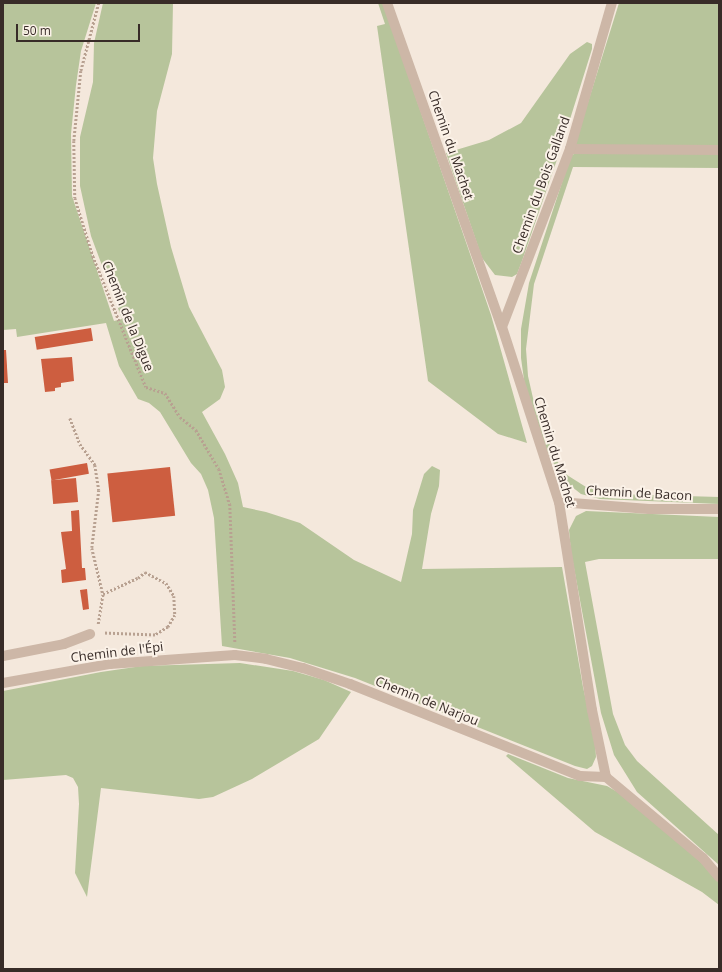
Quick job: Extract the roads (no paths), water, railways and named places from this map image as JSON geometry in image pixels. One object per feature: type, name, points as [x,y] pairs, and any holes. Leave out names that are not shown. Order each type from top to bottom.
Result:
[{"type":"street","name":"Chemin du Machet","points":[[387,3],[502,327],[559,502],[592,710],[606,777]]},
{"type":"street","name":"Chemin du Bois Galland","points":[[502,327],[570,149],[612,3]]},
{"type":"street","points":[[570,149],[719,150]]},
{"type":"street","name":"Chemin de Bacon","points":[[559,502],[649,508],[719,509]]},
{"type":"street","points":[[3,656],[64,644],[93,634]]},
{"type":"street","name":"Chemin de Narjou","points":[[235,655],[303,668],[350,684],[580,776],[606,777]]},
{"type":"street","name":"Chemin de l'Épi","points":[[3,683],[110,664],[235,655]]},
{"type":"street","points":[[606,777],[703,858],[719,877]]}]
